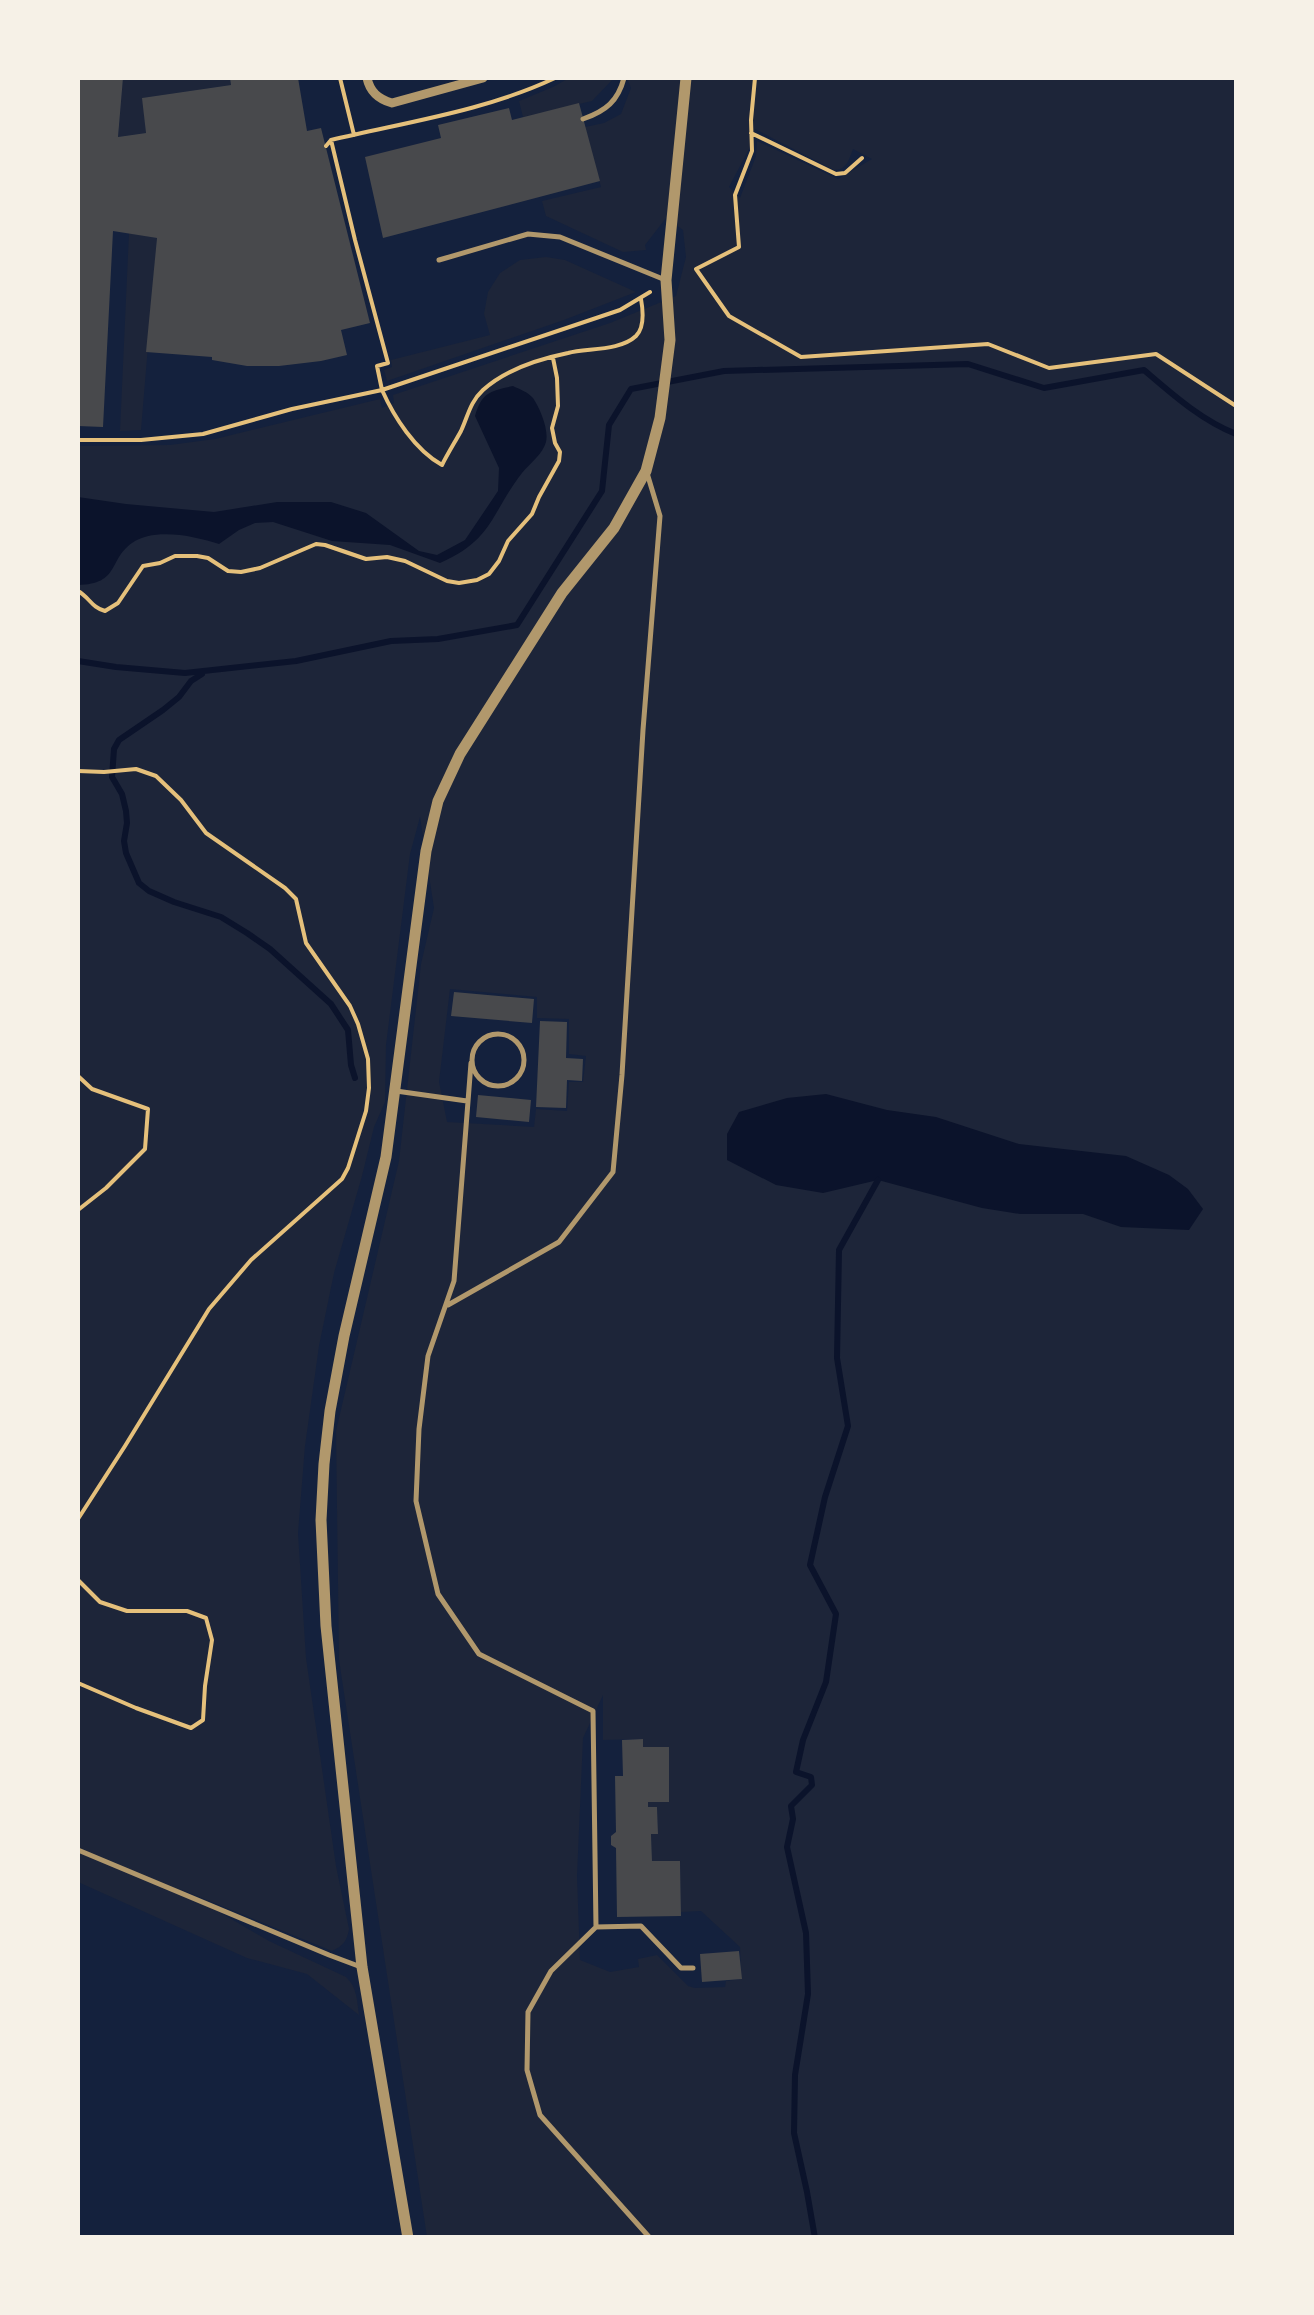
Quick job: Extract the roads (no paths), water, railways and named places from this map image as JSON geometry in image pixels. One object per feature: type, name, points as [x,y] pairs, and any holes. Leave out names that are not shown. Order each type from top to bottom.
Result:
[{"type":"street","points":[[367,78],[378,98],[392,102],[483,78]]},
{"type":"street","points":[[408,2238],[362,1967],[327,1643],[321,1520],[324,1464],[344,1336],[386,1157],[426,851],[438,801],[460,754],[552,609],[614,528],[646,471],[660,418],[670,340],[666,280],[686,78]]},
{"type":"lane","points":[[583,120],[603,112],[612,103],[624,78]]},
{"type":"lane","points":[[439,260],[528,234],[560,237],[666,280]]},
{"type":"lane","points":[[445,1306],[560,1242],[613,1172],[660,516],[646,471]]},
{"type":"lane","points":[[471,1063],[482,1081],[502,1086],[520,1074],[523,1052],[508,1035],[492,1034],[474,1048],[471,1063],[454,1281],[428,1356],[416,1501],[438,1594],[479,1654],[593,1711],[596,1927]]},
{"type":"lane","points":[[396,1091],[468,1101]]},
{"type":"lane","points":[[78,1850],[362,1967]]},
{"type":"lane","points":[[650,2238],[540,2115],[527,2070],[528,2012],[551,1971],[596,1927],[641,1926],[681,1968],[694,1968]]},
{"type":"waterway","points":[[78,661],[185,673],[296,661],[391,641],[438,639],[517,625],[602,491],[609,425],[631,389],[724,371],[968,364],[1044,388],[1144,370],[1199,414],[1236,434]]},
{"type":"waterway","points":[[202,674],[163,710],[119,740],[114,749],[112,777],[126,811],[126,853],[139,883],[149,891],[221,917],[247,933],[331,1004],[348,1030],[355,1078]]},
{"type":"waterway","points":[[815,2238],[794,2133],[795,2075],[808,1994],[806,1933],[787,1847],[793,1819],[791,1806],[812,1785],[811,1777],[796,1772],[803,1740],[826,1682],[836,1614],[810,1565],[825,1497],[848,1426],[837,1358],[839,1250],[878,1180]]}]
